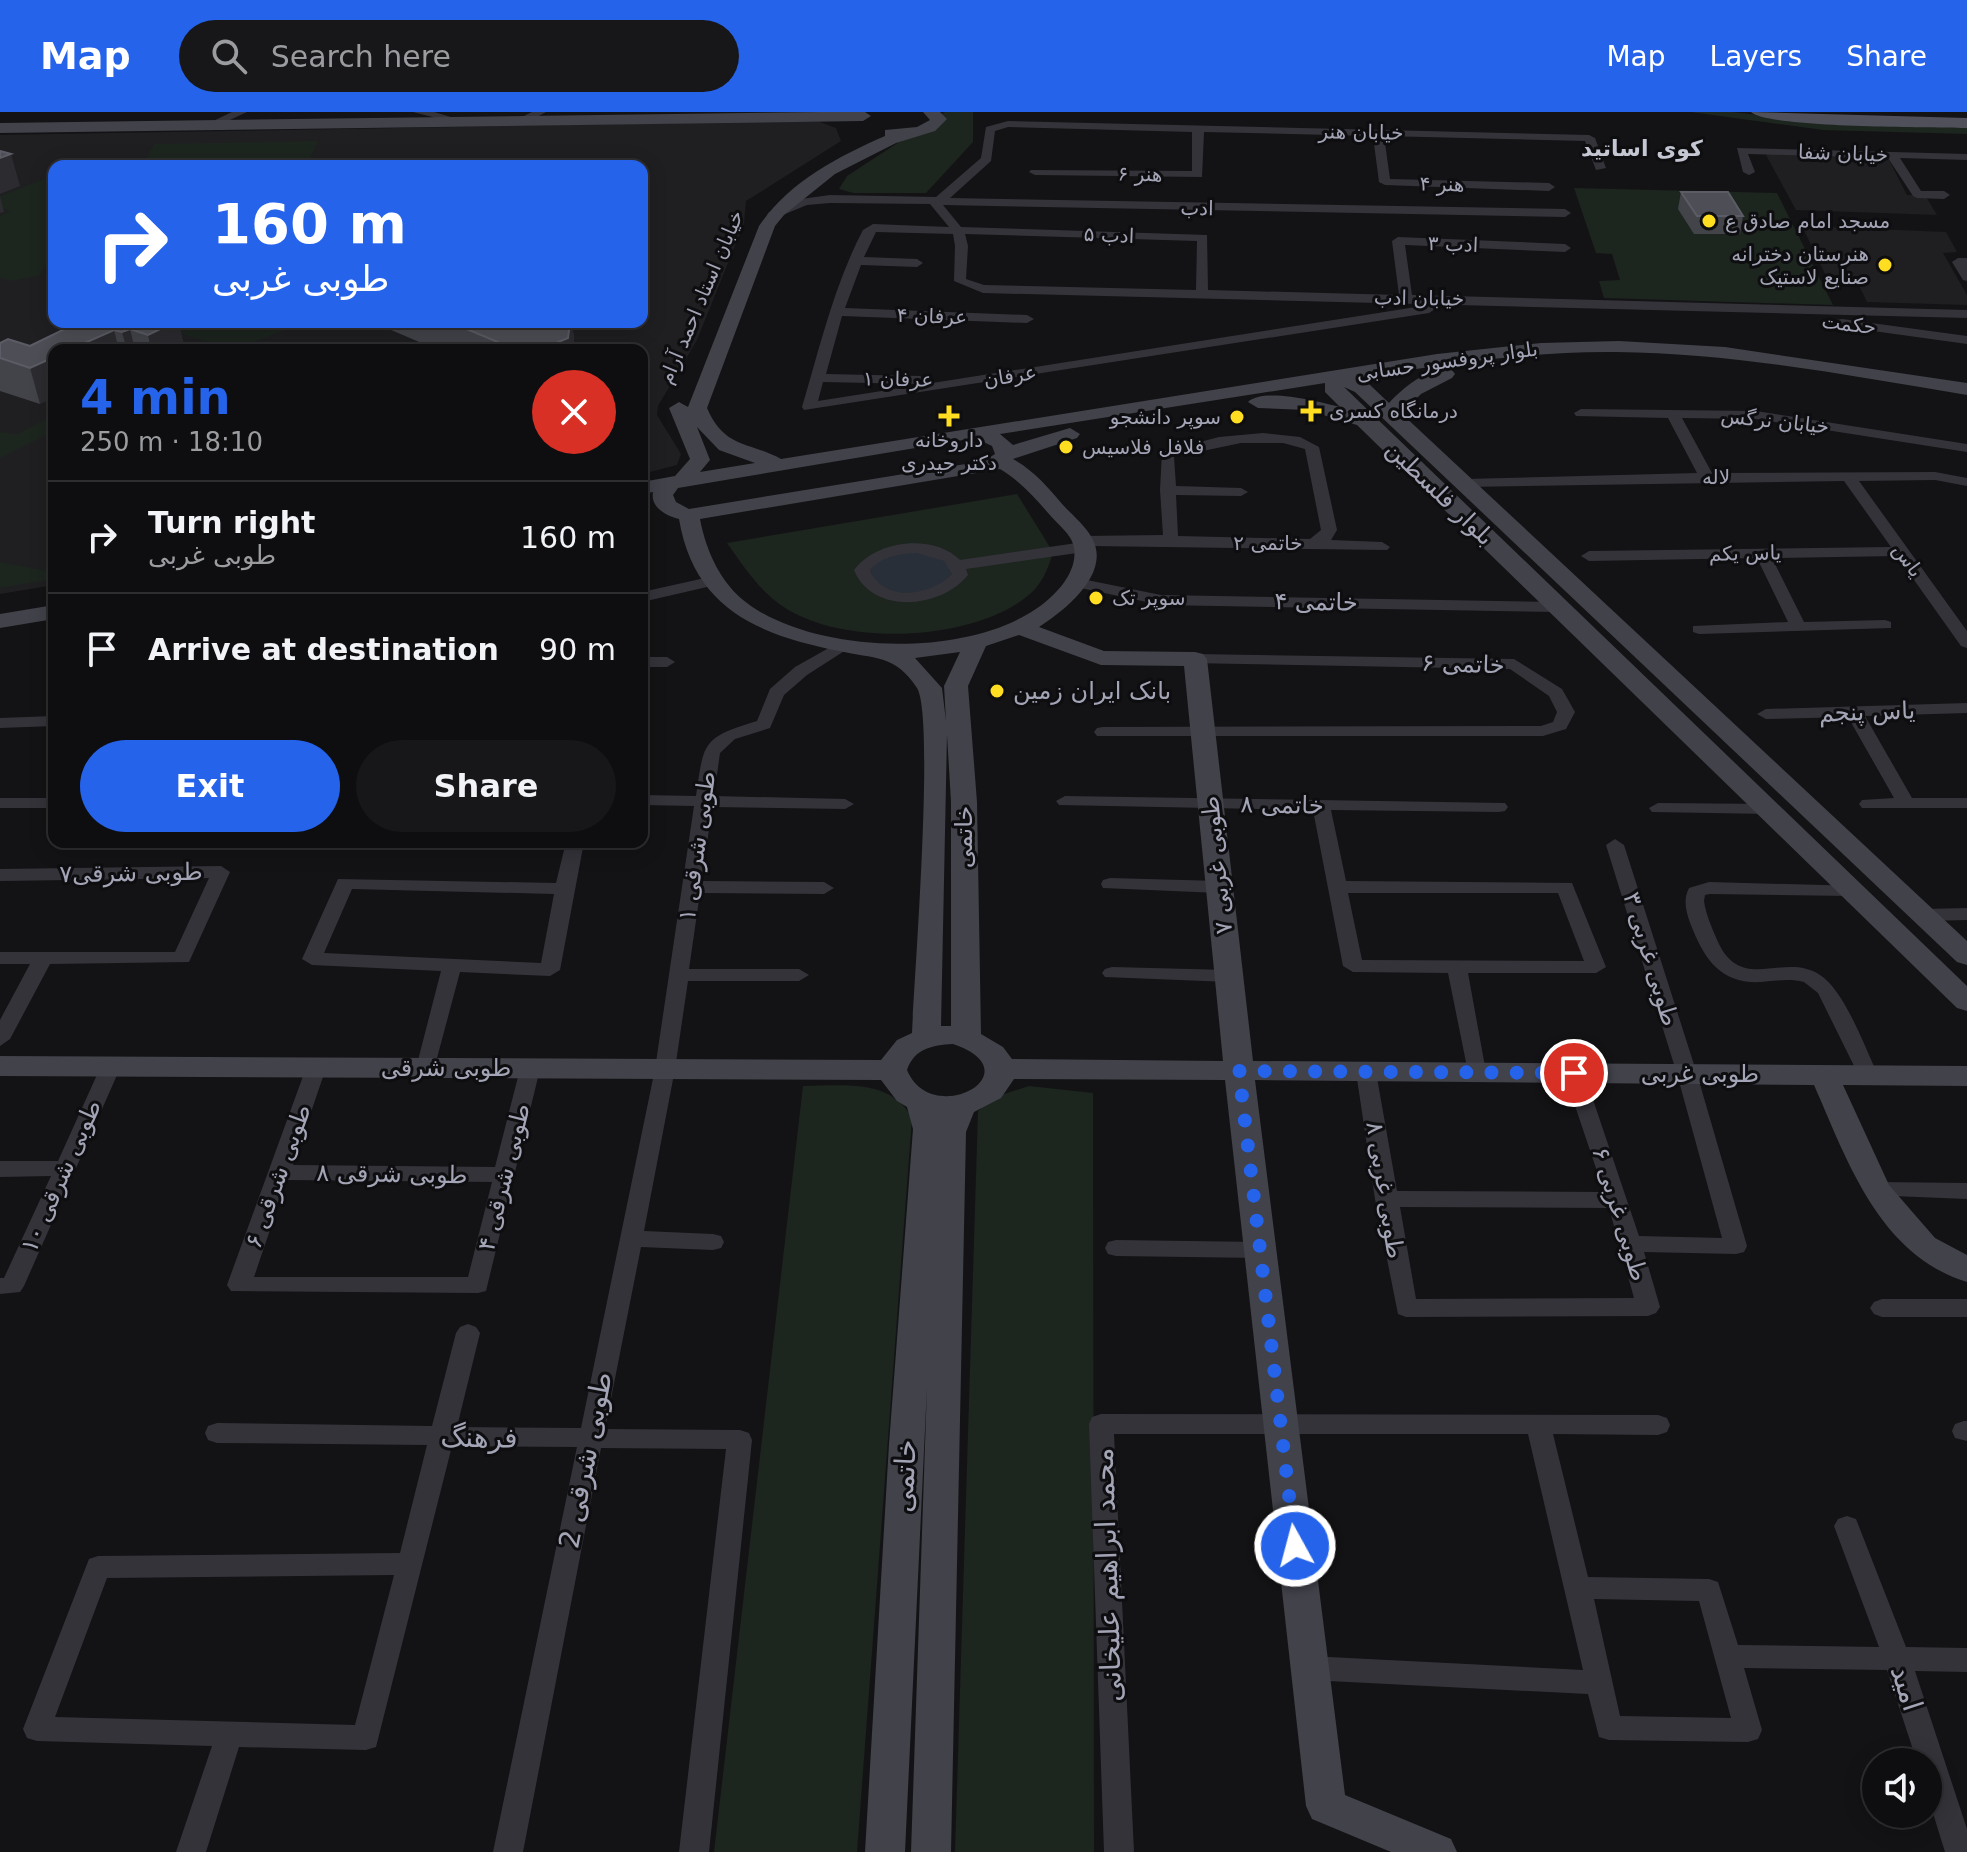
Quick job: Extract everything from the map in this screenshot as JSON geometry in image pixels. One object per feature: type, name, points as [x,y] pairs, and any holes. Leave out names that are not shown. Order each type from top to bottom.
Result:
[{"type":"main road","name":"خیابان استاد احمد آرام","points":[[735,450],[718,443],[703,425],[697,408],[773,215],[822,177],[872,146],[935,125],[939,119],[933,112]]},
{"type":"main road","points":[[1760,112],[1820,118],[1967,123]]},
{"type":"main road","points":[[1915,112],[1967,113]]},
{"type":"main road","points":[[0,128],[533,116],[866,118],[886,132],[908,133]]},
{"type":"main road","name":"خیابان استاد احمد آرام","points":[[700,460],[679,408],[739,256],[765,203],[863,139],[866,118]]},
{"type":"main road","name":"بلوار پروفسور حسابی","points":[[648,513],[683,514],[975,469],[1098,427],[1258,402],[1498,351],[1646,347],[1819,367],[1967,389]]},
{"type":"main road","name":"بلوار پروفسور حسابی","points":[[1362,388],[1501,366],[1579,360],[1645,361],[1721,366],[1967,402]]},
{"type":"main road","points":[[1258,402],[1307,404],[1379,418],[1416,387],[1445,374]]},
{"type":"main road","name":"بلوار پروفسور حسابی","points":[[648,487],[976,432],[1335,384]]},
{"type":"main road","name":"بلوار فلسطین","points":[[1335,384],[1362,388],[1379,418],[1556,607],[1770,809],[1967,1002]]},
{"type":"main road","name":"بلوار فلسطین","points":[[1335,384],[1464,483],[1967,956]]},
{"type":"main road","points":[[780,464],[735,450],[729,458],[700,460],[662,495],[663,502],[683,514],[714,581],[741,609],[783,629],[843,645],[896,652],[977,641],[1020,628],[1059,604],[1077,583],[1086,558],[1084,544],[1024,473],[1004,457],[1005,447],[999,441],[976,432]]},
{"type":"main road","points":[[0,606],[48,597]]},
{"type":"main road","points":[[0,621],[48,613]]},
{"type":"main road","name":"خاتمی ۶","points":[[1020,628],[1101,658],[1195,659]]},
{"type":"main road","name":"خاتمی","points":[[967,1037],[964,1010],[964,802],[956,686],[977,641]]},
{"type":"main road","name":"خاتمی","points":[[896,652],[930,688],[935,727],[926,1037]]},
{"type":"main road","name":"طوبی غربی ۷","points":[[1195,659],[1239,1071],[1326,1806],[1437,1852]]},
{"type":"main road","points":[[926,1037],[967,1037],[991,1050],[1001,1069],[999,1081],[991,1091],[962,1105],[921,1102],[900,1089],[892,1070],[902,1051],[926,1037]]},
{"type":"main road","name":"طوبی شرقی","points":[[0,1066],[892,1070]]},
{"type":"main road","name":"طوبی غربی","points":[[1001,1069],[1967,1076]]},
{"type":"main road","points":[[1824,1075],[1876,1190],[1924,1246],[1967,1270]]},
{"type":"main road","name":"خاتمی","points":[[885,1852],[906,1444],[928,1129],[921,1102]]},
{"type":"main road","name":"خاتمی","points":[[931,1852],[951,1132],[962,1105]]},
{"type":"street","points":[[215,123],[242,112]]},
{"type":"street","points":[[418,112],[456,120]]},
{"type":"street","name":"خیابان هنر","points":[[936,204],[987,159],[990,129],[1008,124],[1198,128],[1270,126],[1378,133],[1589,138],[1600,168]]},
{"type":"street","name":"هنر ۶","points":[[1035,172],[1198,175],[1198,128]]},
{"type":"street","name":"هنر ۴","points":[[1378,133],[1385,182],[1549,187]]},
{"type":"street","name":"خیابان شفا","points":[[1749,172],[1741,150],[1967,157]]},
{"type":"street","points":[[1892,155],[1917,194],[1944,195]]},
{"type":"street","points":[[822,177],[823,187],[830,199]]},
{"type":"street","name":"ادب","points":[[773,215],[805,202],[830,199],[936,204],[1565,213]]},
{"type":"street","points":[[936,204],[960,231]]},
{"type":"street","name":"عرفان","points":[[960,231],[873,228],[867,233],[837,312],[809,407],[1485,300]]},
{"type":"street","name":"خیابان ادب","points":[[960,231],[963,242],[960,281],[983,289],[1202,292],[1731,310],[1967,314]]},
{"type":"street","name":"ادب ۵","points":[[960,231],[1203,238],[1202,292]]},
{"type":"street","name":"ادب ۳","points":[[1406,298],[1398,241],[1565,248]]},
{"type":"street","points":[[858,261],[917,263]]},
{"type":"street","points":[[1967,262],[1958,262],[1967,277]]},
{"type":"street","points":[[1313,296],[1317,326]]},
{"type":"street","name":"حکمت","points":[[1731,310],[1967,340]]},
{"type":"street","name":"عرفان ۴","points":[[837,312],[1027,319]]},
{"type":"street","name":"عرفان ۱","points":[[816,378],[979,381]]},
{"type":"street","name":"خیابان نرگس","points":[[1581,413],[1756,415],[1967,448]]},
{"type":"street","points":[[1672,413],[1707,477]]},
{"type":"street","name":"خاتمی ۲","points":[[959,565],[1084,544],[1171,540],[1312,544],[1325,538],[1329,530],[1312,447],[1298,440],[1235,438],[1175,452],[1165,460],[1171,540]]},
{"type":"street","name":"لاله","points":[[1464,483],[1935,476],[1967,482]]},
{"type":"street","name":"یاس","points":[[1849,477],[1965,636]]},
{"type":"street","points":[[1167,490],[1241,492]]},
{"type":"street","points":[[1312,544],[1382,547]]},
{"type":"street","points":[[917,548],[950,557],[959,565],[960,575],[954,584],[942,592],[921,597],[886,594],[871,588],[863,579],[862,570],[868,561],[881,554],[917,548]]},
{"type":"street","name":"یاس یکم","points":[[1589,556],[1902,551]]},
{"type":"street","points":[[1762,553],[1798,627]]},
{"type":"street","points":[[648,596],[714,581]]},
{"type":"street","name":"خاتمی ۴","points":[[1077,583],[1161,600],[1556,607]]},
{"type":"street","points":[[1699,629],[1885,625]]},
{"type":"street","name":"طوبی شرقی ۱","points":[[665,1069],[711,751],[729,735],[764,724],[776,693],[801,671],[843,645]]},
{"type":"street","name":"خاتمی ۶","points":[[1195,659],[1514,664],[1556,693],[1566,712],[1560,725],[1543,731],[1203,732]]},
{"type":"street","points":[[648,662],[667,662]]},
{"type":"street","name":"یاس پنجم","points":[[1766,714],[1967,708]]},
{"type":"street","points":[[1855,713],[1906,803]]},
{"type":"street","points":[[0,723],[48,721]]},
{"type":"street","points":[[1103,732],[1203,732]]},
{"type":"street","points":[[648,800],[845,804]]},
{"type":"street","name":"خاتمی ۸","points":[[1065,801],[1499,807]]},
{"type":"street","points":[[0,803],[48,803]]},
{"type":"street","points":[[1868,804],[1967,803]]},
{"type":"street","points":[[1321,805],[1337,887],[1353,966],[1596,967],[1565,887],[1337,887]]},
{"type":"street","points":[[1658,808],[1770,809]]},
{"type":"street","name":"طوبی غربی ۳","points":[[1615,845],[1687,1074],[1736,1246],[1630,1244]]},
{"type":"street","points":[[562,889],[345,883],[312,959],[550,970],[559,929],[562,889],[573,848]]},
{"type":"street","name":"طوبی شرقی۷","points":[[0,875],[221,872],[182,958],[0,958]]},
{"type":"street","points":[[1110,884],[1219,887]]},
{"type":"street","points":[[690,887],[824,888]]},
{"type":"street","points":[[1851,890],[1709,888],[1696,892],[1693,900],[1717,963],[1727,972],[1746,975],[1802,974],[1818,979],[1868,1075]]},
{"type":"street","points":[[1924,915],[1967,914]]},
{"type":"street","points":[[0,1039],[43,958]]},
{"type":"street","points":[[426,1068],[452,966]]},
{"type":"street","points":[[1457,967],[1476,1072]]},
{"type":"street","points":[[1112,973],[1229,976]]},
{"type":"street","points":[[679,975],[799,975]]},
{"type":"street","name":"طوبی شرقی ۱۰","points":[[6,1286],[65,1168],[111,1066]]},
{"type":"street","name":"طوبی شرقی ۶","points":[[316,1068],[239,1285],[478,1285]]},
{"type":"street","name":"طوبی شرقی ۴","points":[[478,1285],[530,1069]]},
{"type":"street","name":"طوبی شرقی 2","points":[[508,1852],[665,1069]]},
{"type":"street","name":"طوبی غربی ۸","points":[[1366,1072],[1406,1308]]},
{"type":"street","name":"طوبی غربی ۶","points":[[1406,1308],[1648,1307],[1618,1200],[1574,1073]]},
{"type":"street","points":[[0,1169],[65,1168]]},
{"type":"street","name":"طوبی شرقی ۸","points":[[279,1172],[505,1175]]},
{"type":"street","points":[[1876,1190],[1967,1191]]},
{"type":"street","points":[[1386,1199],[1618,1200]]},
{"type":"street","points":[[630,1238],[713,1242]]},
{"type":"street","points":[[1116,1248],[1260,1250]]},
{"type":"street","points":[[1882,1308],[1967,1308]]},
{"type":"street","points":[[410,1564],[98,1567],[37,1729],[366,1738],[443,1437],[468,1333]]},
{"type":"street","name":"محمد ابراهیم علیخانی","points":[[1119,1852],[1101,1424],[1658,1425]]},
{"type":"street","points":[[1538,1425],[1609,1728],[1748,1730],[1709,1590],[1578,1588]]},
{"type":"street","name":"فرهنگ","points":[[217,1433],[740,1440],[694,1852]]},
{"type":"street","name":"امید","points":[[1847,1526],[1897,1658],[1960,1852]]},
{"type":"street","points":[[1727,1656],[1967,1660]]},
{"type":"street","points":[[1309,1668],[1599,1683]]},
{"type":"street","points":[[191,1852],[230,1733]]},
{"type":"shaded area","points":[[945,112],[973,112],[973,142],[926,193],[853,193],[839,189],[847,176]]},
{"type":"shaded area","points":[[1691,112],[1732,112],[1863,126],[1967,127],[1967,134],[1823,130]]},
{"type":"shaded area","points":[[791,121],[820,122],[836,128],[841,141],[746,201],[744,223],[697,340],[658,406],[657,415],[681,454],[677,465],[648,472],[648,344],[48,344],[48,586],[0,594],[0,135]]},
{"type":"shaded area","points":[[318,141],[310,160],[145,160],[154,144]]},
{"type":"shaded area","points":[[1766,155],[1888,158],[1907,195],[1925,195],[1937,215],[1796,210]]},
{"type":"shaded area","points":[[48,177],[48,262],[39,276],[11,281],[0,278],[0,216],[10,211],[0,208],[0,196]]},
{"type":"shaded area","points":[[1574,188],[1777,193],[1833,305],[1604,298],[1599,281],[1620,280],[1612,254],[1596,253]]},
{"type":"shaded area","name":"هنرستان دخترانه صنایع لاستیک","points":[[1802,226],[1946,232],[1957,252],[1943,253],[1967,295],[1967,305],[1867,302],[1856,279],[1827,278]]},
{"type":"shaded area","points":[[163,328],[290,328],[249,344],[214,344]]},
{"type":"shaded area","points":[[48,418],[48,434],[0,458],[0,432],[17,434]]},
{"type":"shaded area","points":[[1017,494],[1053,552],[1043,578],[1031,594],[1002,612],[944,630],[879,633],[848,630],[794,613],[773,599],[756,582],[727,543]]},
{"type":"shaded area","points":[[916,552],[943,561],[952,574],[938,586],[919,592],[889,590],[876,581],[870,570],[879,561],[896,554]]},
{"type":"shaded area","points":[[0,562],[48,571],[48,580],[0,588]]},
{"type":"shaded area","points":[[803,1086],[849,1086],[878,1090],[903,1105],[912,1118],[857,1852],[714,1852]]},
{"type":"shaded area","points":[[1029,1086],[1093,1093],[1094,1852],[955,1852],[978,1111],[992,1098]]},
{"type":"building","points":[[1681,192],[1728,192],[1743,216],[1697,216]]},
{"type":"building","points":[[67,328],[163,328],[148,335],[130,329],[122,332],[114,330],[82,344],[48,344],[48,360],[30,368],[0,358],[0,343],[8,339],[30,346]]},
{"type":"building","points":[[464,328],[569,328],[568,338],[554,344],[503,344]]},
{"type":"place","name":"مسجد امام صادق ع","points":[[1709,221]]},
{"type":"place","name":"هنرستان دخترانه صنایع لاستیک","points":[[1885,265]]},
{"type":"place","name":"درمانگاه کسری","points":[[1311,411]]},
{"type":"place","name":"داروخانه دکتر حیدری","points":[[949,416]]},
{"type":"place","name":"سوپر دانشجو","points":[[1237,417]]},
{"type":"place","name":"فلافل فلاسیس","points":[[1066,447]]},
{"type":"place","name":"سوپر تک","points":[[1096,598]]},
{"type":"place","name":"بانک ایران زمین","points":[[997,691]]},
{"type":"district","name":"کوی اساتید","points":[[1642,148]]},
{"type":"route","points":[[1295,1546],[1239,1071],[1574,1073]]}]
